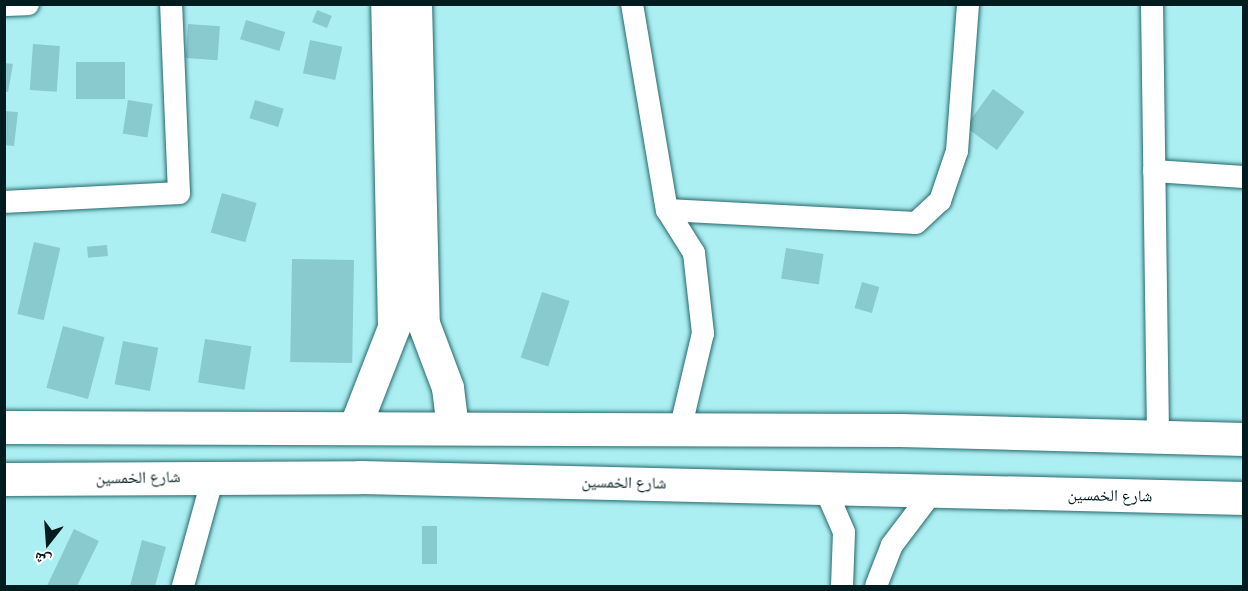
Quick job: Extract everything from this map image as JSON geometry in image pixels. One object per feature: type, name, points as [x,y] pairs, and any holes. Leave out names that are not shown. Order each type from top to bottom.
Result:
[{"type":"main road","points":[[4,427],[453,426],[1244,439]]},
{"type":"main road","points":[[356,428],[360,477]]},
{"type":"main road","name":"شارع الخمسين","points":[[4,479],[360,477],[824,486],[933,491],[1244,498]]},
{"type":"street","points":[[4,5],[28,4]]},
{"type":"street","points":[[4,202],[179,194],[171,4]]},
{"type":"street","points":[[356,428],[394,328],[387,4]]},
{"type":"street","points":[[416,4],[424,324],[448,387],[453,426]]},
{"type":"street","points":[[632,4],[668,210],[694,253],[703,333],[680,430]]},
{"type":"street","points":[[668,210],[916,223],[940,201],[957,151],[968,4]]},
{"type":"street","points":[[1152,4],[1158,438]]},
{"type":"street","points":[[1154,171],[1244,177]]},
{"type":"street","points":[[183,586],[213,477]]},
{"type":"street","points":[[824,486],[844,532],[842,586]]},
{"type":"street","points":[[876,586],[892,545],[933,491]]},
{"type":"building","points":[[317,10],[332,16],[327,28],[312,22]]},
{"type":"building","points":[[246,20],[285,32],[279,51],[240,39]]},
{"type":"building","points":[[188,24],[220,26],[218,60],[186,58]]},
{"type":"building","points":[[310,40],[342,47],[335,80],[303,73]]},
{"type":"building","points":[[33,44],[60,46],[57,92],[30,90]]},
{"type":"building","points":[[76,62],[125,62],[125,99],[76,99]]},
{"type":"building","points":[[4,63],[13,64],[8,92],[4,91]]},
{"type":"building","points":[[993,89],[1025,112],[997,150],[965,127]]},
{"type":"building","points":[[128,100],[153,104],[147,137],[123,134]]},
{"type":"building","points":[[255,100],[284,109],[278,127],[249,118]]},
{"type":"building","points":[[4,111],[18,112],[14,146],[4,145]]},
{"type":"building","points":[[222,193],[257,203],[245,242],[211,232]]},
{"type":"building","points":[[34,242],[60,248],[44,320],[17,314]]},
{"type":"building","points":[[107,245],[108,256],[88,258],[87,247]]},
{"type":"building","points":[[786,248],[824,254],[819,285],[781,279]]},
{"type":"building","points":[[292,259],[354,260],[352,363],[290,362]]},
{"type":"building","points":[[862,282],[879,287],[872,313],[855,308]]},
{"type":"building","points":[[542,292],[570,301],[548,367],[521,358]]},
{"type":"building","points":[[63,326],[105,337],[88,399],[46,388]]},
{"type":"building","points":[[205,339],[251,346],[245,390],[198,382]]},
{"type":"building","points":[[123,341],[158,348],[150,391],[115,384]]},
{"type":"building","points":[[422,526],[437,526],[437,564],[422,564]]},
{"type":"building","points":[[74,529],[99,541],[77,586],[47,586]]},
{"type":"building","points":[[142,540],[166,547],[155,586],[130,586]]}]
